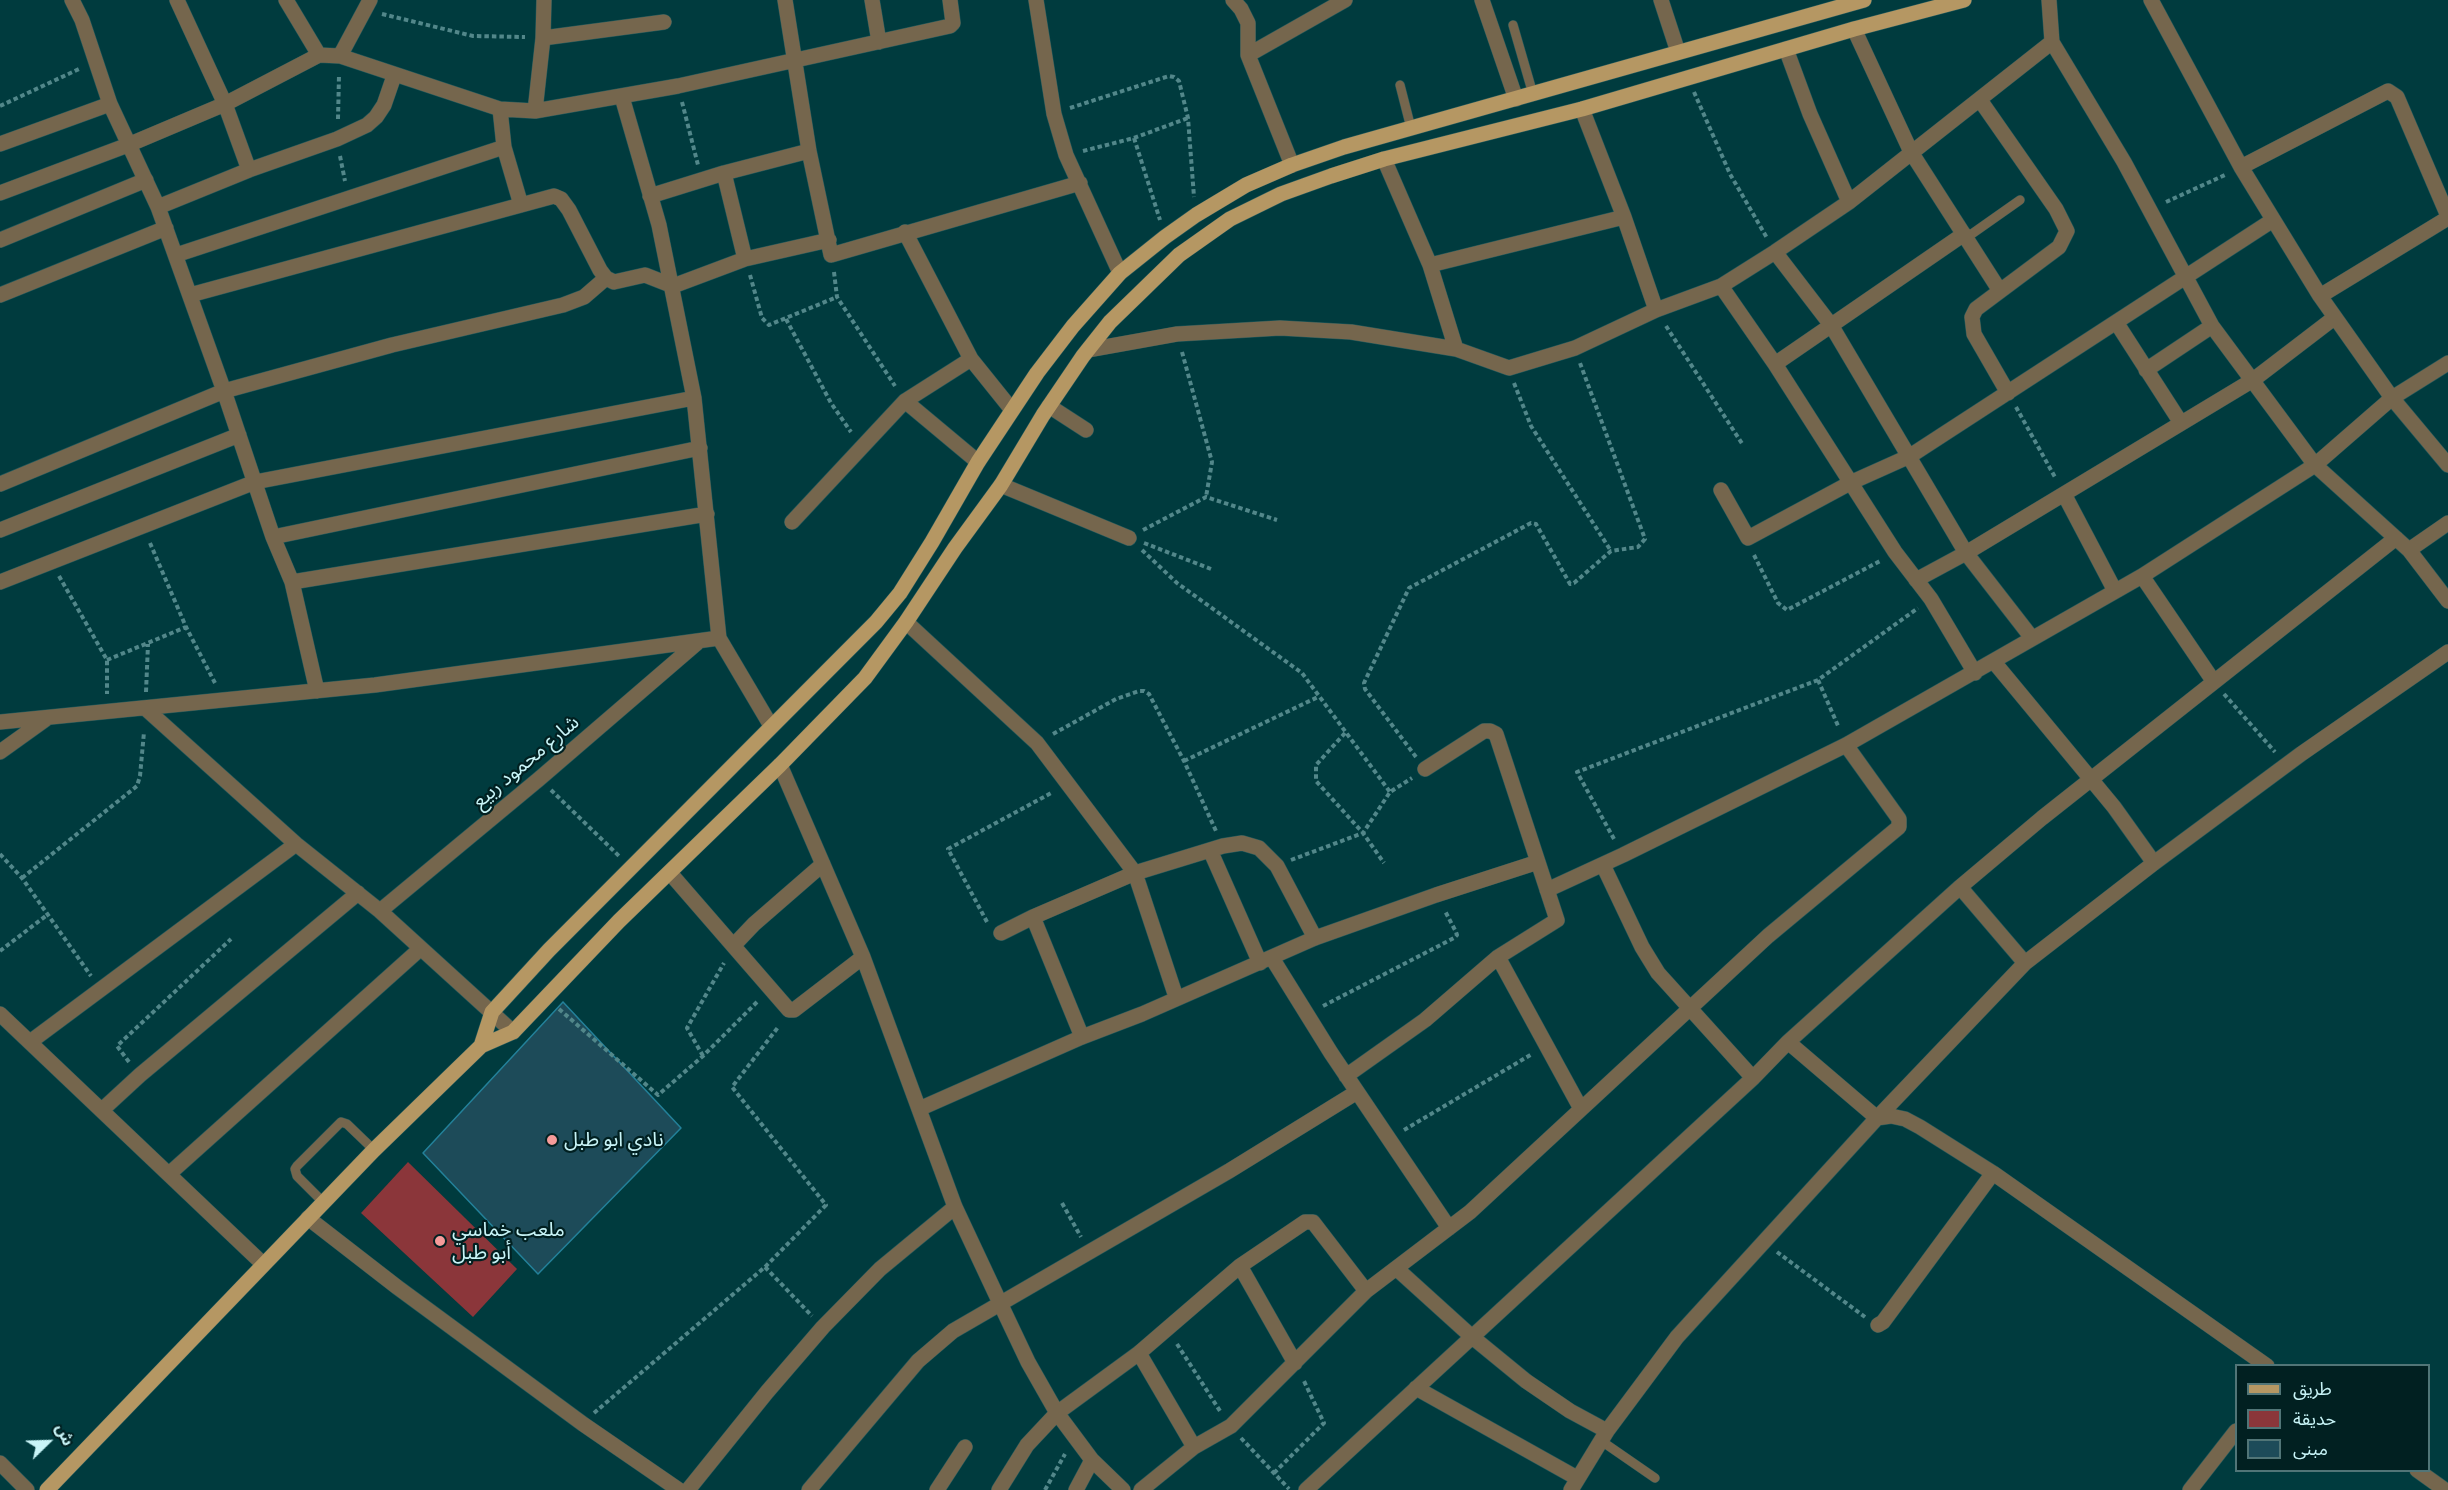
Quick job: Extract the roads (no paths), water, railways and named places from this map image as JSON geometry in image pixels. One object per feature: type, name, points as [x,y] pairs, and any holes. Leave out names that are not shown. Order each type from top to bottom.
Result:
[{"type":"main road","points":[[481,1046],[492,1012],[549,950],[876,622],[900,593],[978,462],[1012,410],[1073,326],[1120,273],[1165,237],[1246,185],[1292,165],[1344,147],[1864,0]]},
{"type":"main road","points":[[47,1490],[374,1150],[481,1046],[513,1032],[619,921],[780,765],[865,678],[1001,485],[1049,406],[1088,350],[1110,322],[1179,255],[1230,219],[1281,194],[1384,159],[1582,109],[1854,29],[1964,0]]},
{"type":"street","points":[[72,0],[82,20],[110,104],[166,228],[273,537],[292,582],[316,691]]},
{"type":"street","points":[[177,0],[225,104],[249,170]]},
{"type":"street","points":[[286,0],[319,55]]},
{"type":"street","points":[[535,111],[543,38],[544,0]]},
{"type":"street","points":[[785,0],[809,152],[829,240],[830,254],[1080,183]]},
{"type":"street","points":[[872,0],[879,42]]},
{"type":"street","points":[[0,193],[128,145],[225,104],[319,55],[340,56],[394,76],[500,109],[535,111],[678,86],[951,25],[953,23],[950,0]]},
{"type":"street","points":[[1038,0],[1054,114],[1066,155],[1120,273]]},
{"type":"street","points":[[1233,0],[1248,23],[1248,55],[1292,165]]},
{"type":"street","points":[[1248,55],[1326,4],[1345,0]]},
{"type":"street","points":[[1482,0],[1516,99]]},
{"type":"street","points":[[1662,0],[1678,52]]},
{"type":"street","points":[[2049,0],[2052,42],[2124,162],[2212,327],[2315,465],[2409,550],[2448,601]]},
{"type":"street","points":[[2151,0],[2241,167],[2334,318],[2392,398],[2448,465]]},
{"type":"street","points":[[340,56],[367,5]]},
{"type":"street","points":[[543,38],[664,22]]},
{"type":"street","points":[[1854,29],[1911,152],[2000,291]]},
{"type":"street","points":[[1088,350],[1177,334],[1280,328],[1352,332],[1456,349],[1509,368],[1575,348],[1656,310],[1721,286],[1775,252],[1849,202],[2052,42]]},
{"type":"street","points":[[1786,49],[1810,114],[1849,202]]},
{"type":"street","points":[[158,207],[249,170],[337,139],[367,125],[384,105],[394,76]]},
{"type":"street","points":[[2241,167],[2384,92],[2392,92],[2397,97],[2448,217],[2320,296]]},
{"type":"street","points":[[622,97],[673,286],[694,398],[719,638],[771,726]]},
{"type":"street","points":[[1980,100],[2056,209],[2067,231],[2059,247],[1976,309],[1972,317],[1971,326],[2008,393]]},
{"type":"street","points":[[0,144],[110,104]]},
{"type":"street","points":[[500,109],[504,147],[521,205]]},
{"type":"street","points":[[1582,109],[1624,217],[1656,310]]},
{"type":"street","points":[[176,255],[504,147]]},
{"type":"street","points":[[650,196],[724,173],[809,152]]},
{"type":"street","points":[[1384,159],[1430,265],[1456,349]]},
{"type":"street","points":[[724,173],[745,259]]},
{"type":"street","points":[[0,240],[146,180]]},
{"type":"street","points":[[190,296],[554,196],[561,199],[593,260],[606,278],[614,282],[645,275],[673,286],[745,259],[829,240]]},
{"type":"street","points":[[1430,265],[1624,217]]},
{"type":"street","points":[[1721,490],[1748,538],[1852,482],[1910,456],[2273,220]]},
{"type":"street","points":[[0,295],[166,228]]},
{"type":"street","points":[[905,232],[971,359],[1012,410]]},
{"type":"street","points":[[1775,364],[1965,236]]},
{"type":"street","points":[[1775,252],[1831,326],[1966,553],[2032,638]]},
{"type":"street","points":[[0,484],[224,391],[392,345],[563,305],[584,297],[606,278]]},
{"type":"street","points":[[1721,286],[1775,364],[1895,552],[1930,599],[1975,673]]},
{"type":"street","points":[[1916,580],[2064,495],[2253,380],[2334,318]]},
{"type":"street","points":[[2116,322],[2181,423]]},
{"type":"street","points":[[2146,370],[2212,327]]},
{"type":"street","points":[[792,522],[905,401],[971,359]]},
{"type":"street","points":[[1547,890],[1604,865],[1846,746],[2142,576],[2315,465],[2392,398],[2448,363]]},
{"type":"street","points":[[0,582],[255,482],[694,398]]},
{"type":"street","points":[[905,401],[978,462]]},
{"type":"street","points":[[1049,406],[1086,430]]},
{"type":"street","points":[[0,530],[239,435]]},
{"type":"street","points":[[273,537],[700,448]]},
{"type":"street","points":[[1001,485],[1129,538]]},
{"type":"street","points":[[2064,495],[2115,591]]},
{"type":"street","points":[[292,582],[707,514]]},
{"type":"street","points":[[2409,550],[2448,522]]},
{"type":"street","points":[[1306,1490],[1470,1336],[1753,1078],[1788,1042],[1960,887],[2396,538]]},
{"type":"street","points":[[2142,576],[2214,682]]},
{"type":"street","points":[[906,622],[1037,743],[1135,873],[1176,997]]},
{"type":"street","points":[[0,722],[316,691],[697,643],[719,638]]},
{"type":"street","name":"شارع محمود ربيع","points":[[380,911],[539,779],[697,643]]},
{"type":"street","points":[[1416,1388],[1574,1484],[1604,1436],[1677,1337],[1877,1118],[2025,963],[2154,862],[2448,652]]},
{"type":"street","points":[[1994,662],[2114,807],[2154,862]]},
{"type":"street","points":[[145,708],[296,844],[380,911],[513,1032]]},
{"type":"street","points":[[0,752],[46,719]]},
{"type":"street","points":[[1346,1076],[1425,1020],[1498,957],[1557,920],[1515,787],[1494,733],[1484,731],[1425,769]]},
{"type":"street","points":[[1141,1490],[1194,1447],[1231,1426],[1366,1291],[1470,1212],[1768,936],[1900,824],[1899,819],[1846,746]]},
{"type":"street","points":[[780,765],[863,957],[955,1207],[1000,1303],[1028,1362],[1058,1413],[1092,1460],[1123,1490]]},
{"type":"street","points":[[1000,933],[1033,916],[1135,873],[1232,843],[1249,844],[1259,848],[1277,866],[1315,938]]},
{"type":"street","points":[[30,1042],[296,844]]},
{"type":"street","points":[[1216,848],[1266,961],[1307,1014],[1449,1228]]},
{"type":"street","points":[[919,1109],[1082,1036],[1142,1014],[1176,997],[1266,961],[1315,938],[1538,862]]},
{"type":"street","points":[[734,945],[754,924],[823,864]]},
{"type":"street","points":[[1604,865],[1641,947],[1658,973],[1753,1078]]},
{"type":"street","points":[[670,873],[789,1010],[863,957]]},
{"type":"street","points":[[1960,887],[2025,963]]},
{"type":"street","points":[[102,1110],[140,1075],[358,893]]},
{"type":"street","points":[[1033,916],[1082,1036]]},
{"type":"street","points":[[169,1173],[420,949]]},
{"type":"street","points":[[1498,957],[1581,1108]]},
{"type":"street","points":[[0,1014],[263,1264]]},
{"type":"street","points":[[1788,1042],[1877,1118],[1891,1116],[1905,1119],[1993,1173],[2266,1364]]},
{"type":"street","points":[[809,1490],[926,1353],[953,1331],[1229,1171],[1357,1092]]},
{"type":"street","points":[[1878,1325],[1993,1173]]},
{"type":"street","points":[[688,1490],[822,1327],[880,1269],[955,1207]]},
{"type":"street","points":[[308,1218],[584,1424],[679,1490]]},
{"type":"street","points":[[999,1490],[1027,1445],[1058,1413],[1139,1353],[1240,1266],[1300,1225],[1311,1221],[1366,1291]]},
{"type":"street","points":[[1240,1266],[1295,1363]]},
{"type":"street","points":[[1397,1269],[1470,1336],[1526,1381],[1604,1436]]},
{"type":"street","points":[[1139,1353],[1194,1447]]},
{"type":"street","points":[[2190,1490],[2235,1432]]},
{"type":"street","points":[[937,1490],[965,1447]]},
{"type":"street","points":[[1076,1490],[1092,1460]]},
{"type":"street","points":[[0,1463],[27,1490]]},
{"type":"street","points":[[2420,1472],[2445,1490]]},
{"type":"lane","points":[[1513,25],[1533,94]]},
{"type":"lane","points":[[1400,85],[1411,128]]},
{"type":"lane","points":[[1965,236],[2020,200]]},
{"type":"lane","points":[[324,1202],[297,1176],[295,1169],[297,1166],[341,1122],[347,1124],[374,1150]]},
{"type":"lane","points":[[1604,1436],[1655,1478]]},
{"type":"place","name":"نادي ابو طبل","points":[[552,1140]]},
{"type":"place","name":"ملعب خماسي أبو طبل","points":[[440,1241]]}]
